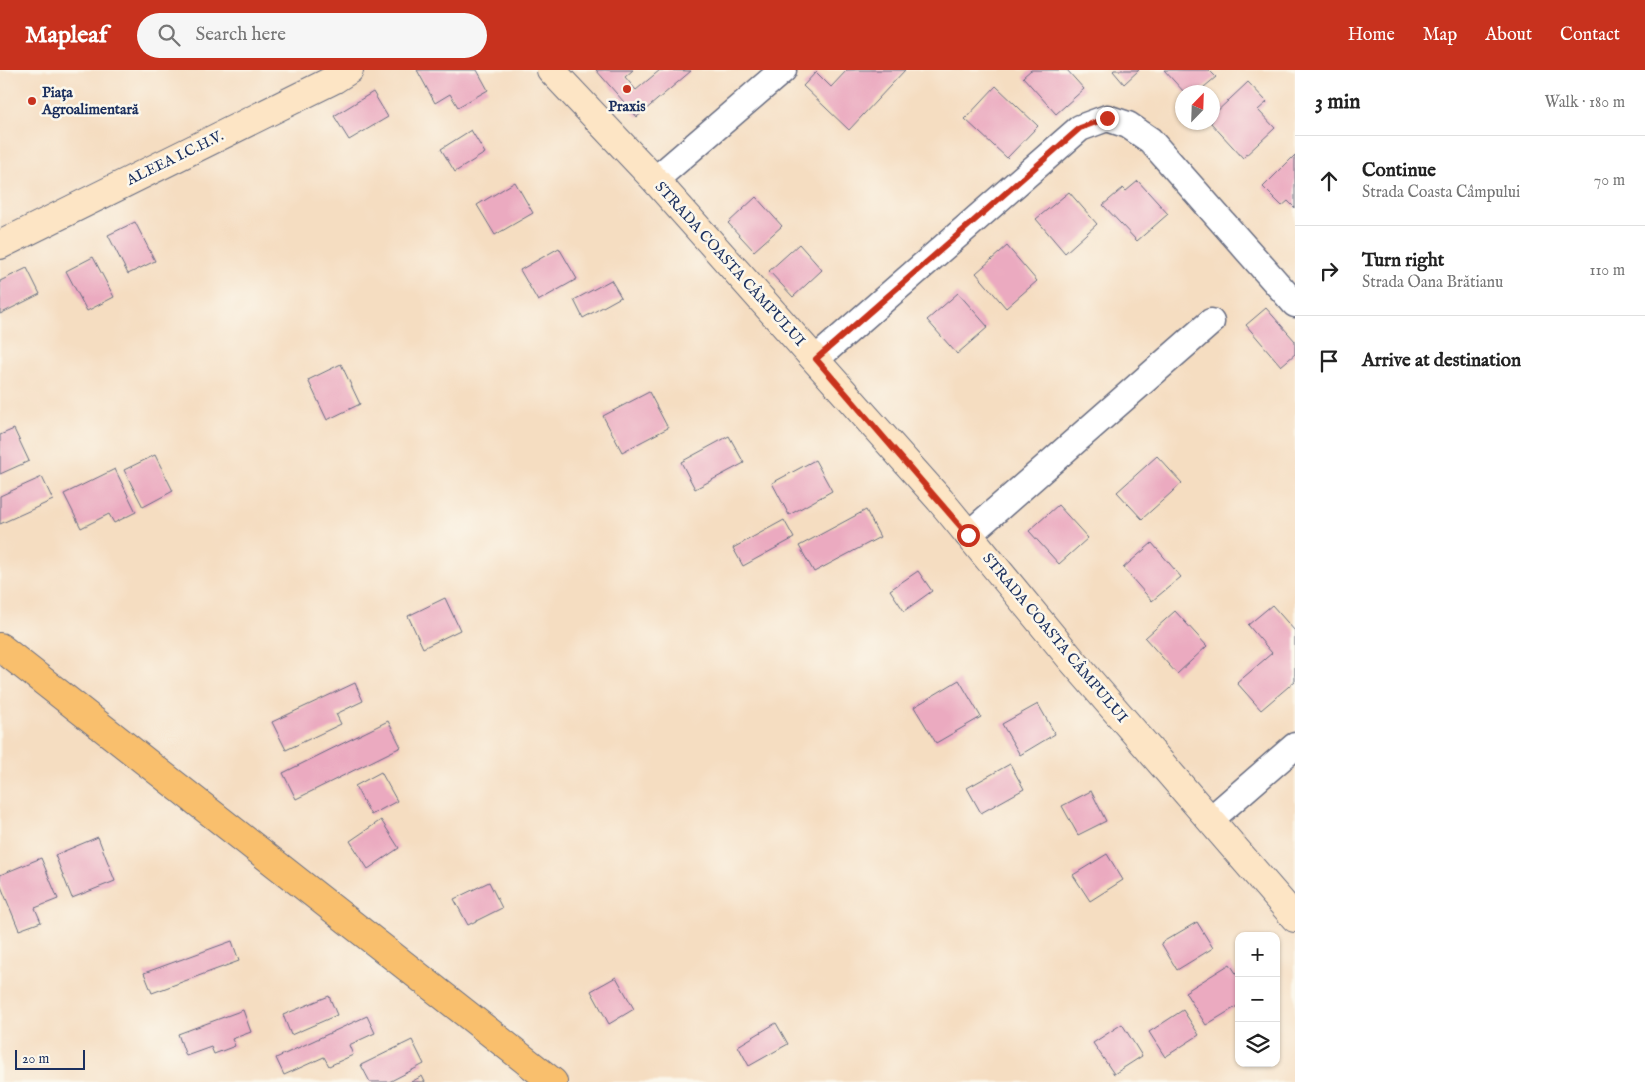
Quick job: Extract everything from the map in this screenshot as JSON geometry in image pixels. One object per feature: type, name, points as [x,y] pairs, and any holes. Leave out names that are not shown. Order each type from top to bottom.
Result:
[{"type":"main road","points":[[0,647],[553,1082]]},
{"type":"street","name":"ALEEA I.C.H.V.","points":[[0,245],[335,79],[349,70]]},
{"type":"street","name":"STRADA COASTA CÂMPULUI","points":[[551,70],[655,180],[816,359],[1295,918]]},
{"type":"street","points":[[655,180],[784,70]]},
{"type":"street","points":[[816,359],[1080,128],[1107,118],[1128,125],[1150,140],[1295,304]]},
{"type":"street","points":[[968,535],[1211,322]]},
{"type":"street","points":[[1210,820],[1295,746]]},
{"type":"building","points":[[417,70],[477,70],[488,90],[458,107],[450,94],[435,103]]},
{"type":"building","points":[[596,70],[633,70],[625,77],[636,90],[660,70],[691,71],[637,117]]},
{"type":"building","points":[[847,70],[905,70],[849,130],[803,86],[816,72],[831,87]]},
{"type":"building","points":[[1031,70],[1067,70],[1084,89],[1056,114],[1023,77]]},
{"type":"building","points":[[1114,70],[1139,70],[1124,84]]},
{"type":"building","points":[[1164,70],[1209,70],[1216,77],[1206,85],[1178,85]]},
{"type":"building","points":[[1248,82],[1267,102],[1258,110],[1275,128],[1243,158],[1217,130],[1220,130],[1220,108]]},
{"type":"building","points":[[996,86],[1038,126],[1007,158],[965,119]]},
{"type":"building","points":[[373,92],[388,117],[349,140],[334,116]]},
{"type":"building","points":[[471,130],[485,153],[455,172],[441,149]]},
{"type":"building","points":[[1295,155],[1295,208],[1288,201],[1282,206],[1263,187]]},
{"type":"building","points":[[1138,181],[1168,214],[1137,241],[1103,205],[1123,188],[1126,191]]},
{"type":"building","points":[[515,182],[533,213],[495,235],[477,205]]},
{"type":"building","points":[[1069,192],[1097,224],[1065,253],[1036,219]]},
{"type":"building","points":[[756,197],[782,226],[754,251],[728,223]]},
{"type":"building","points":[[135,222],[155,261],[128,274],[108,235]]},
{"type":"building","points":[[799,244],[822,270],[793,297],[769,271]]},
{"type":"building","points":[[1007,246],[1037,281],[1006,308],[976,273]]},
{"type":"building","points":[[559,248],[577,279],[538,301],[520,270]]},
{"type":"building","points":[[93,257],[114,297],[87,311],[66,271]]},
{"type":"building","points":[[27,268],[40,294],[0,314],[0,281]]},
{"type":"building","points":[[611,280],[621,297],[583,318],[574,300]]},
{"type":"building","points":[[958,293],[988,327],[957,354],[927,320]]},
{"type":"building","points":[[1266,308],[1295,341],[1295,354],[1281,366],[1246,325]]},
{"type":"building","points":[[341,364],[360,404],[327,420],[308,380]]},
{"type":"building","points":[[649,392],[668,428],[622,452],[603,416]]},
{"type":"building","points":[[14,429],[29,461],[0,474],[0,435]]},
{"type":"building","points":[[729,436],[744,463],[695,489],[681,462]]},
{"type":"building","points":[[155,455],[173,491],[143,507],[124,470]]},
{"type":"building","points":[[1157,456],[1182,483],[1142,519],[1117,492]]},
{"type":"building","points":[[815,460],[832,491],[789,515],[772,483]]},
{"type":"building","points":[[115,469],[136,512],[114,523],[109,514],[81,528],[64,494]]},
{"type":"building","points":[[42,477],[53,500],[0,524],[0,496]]},
{"type":"building","points":[[1058,505],[1088,538],[1059,564],[1029,531]]},
{"type":"building","points":[[866,510],[880,537],[814,572],[799,546]]},
{"type":"building","points":[[784,520],[794,538],[743,566],[733,548]]},
{"type":"building","points":[[1152,543],[1181,577],[1152,601],[1123,568]]},
{"type":"building","points":[[918,571],[932,591],[904,611],[890,590]]},
{"type":"building","points":[[445,598],[460,630],[423,648],[408,616]]},
{"type":"building","points":[[1272,605],[1295,631],[1295,681],[1261,710],[1237,683],[1272,653],[1248,625]]},
{"type":"building","points":[[1175,611],[1207,646],[1177,674],[1145,638]]},
{"type":"building","points":[[959,680],[981,717],[936,743],[914,707]]},
{"type":"building","points":[[355,683],[363,701],[336,714],[341,724],[286,750],[272,722]]},
{"type":"building","points":[[1038,704],[1055,734],[1020,755],[1002,724]]},
{"type":"building","points":[[388,721],[401,747],[296,799],[283,773]]},
{"type":"building","points":[[1010,764],[1024,789],[981,813],[967,788]]},
{"type":"building","points":[[381,772],[397,801],[371,815],[355,786]]},
{"type":"building","points":[[1091,791],[1106,821],[1078,835],[1062,806]]},
{"type":"building","points":[[381,820],[399,848],[368,869],[350,841]]},
{"type":"building","points":[[98,837],[115,881],[72,898],[55,855]]},
{"type":"building","points":[[1107,854],[1123,880],[1090,901],[1073,875]]},
{"type":"building","points":[[41,858],[58,899],[35,908],[41,922],[19,930],[0,884],[0,875]]},
{"type":"building","points":[[489,882],[502,908],[468,925],[454,899]]},
{"type":"building","points":[[1197,922],[1213,948],[1177,970],[1161,943]]},
{"type":"building","points":[[232,941],[239,961],[152,993],[144,973]]},
{"type":"building","points":[[1230,964],[1235,972],[1235,1007],[1206,1025],[1185,992]]},
{"type":"building","points":[[616,977],[634,1009],[609,1024],[591,991]]},
{"type":"building","points":[[329,996],[337,1015],[291,1035],[283,1015]]},
{"type":"building","points":[[243,1010],[251,1032],[232,1039],[235,1046],[214,1054],[211,1047],[186,1056],[178,1034]]},
{"type":"building","points":[[1183,1010],[1199,1035],[1165,1057],[1149,1032]]},
{"type":"building","points":[[367,1016],[375,1033],[349,1045],[353,1055],[329,1066],[324,1057],[284,1075],[276,1058]]},
{"type":"building","points":[[776,1023],[788,1044],[749,1066],[738,1046]]},
{"type":"building","points":[[1122,1024],[1142,1056],[1114,1074],[1093,1043]]},
{"type":"building","points":[[412,1040],[424,1064],[389,1082],[370,1082],[361,1065]]},
{"type":"building","points":[[422,1076],[425,1082],[411,1082]]},
{"type":"place","name":"Praxis","points":[[627,89]]},
{"type":"place","name":"Piața Agroalimentară","points":[[32,101]]},
{"type":"route","points":[[968,535],[940,500],[816,359],[1080,128],[1107,118]]}]
